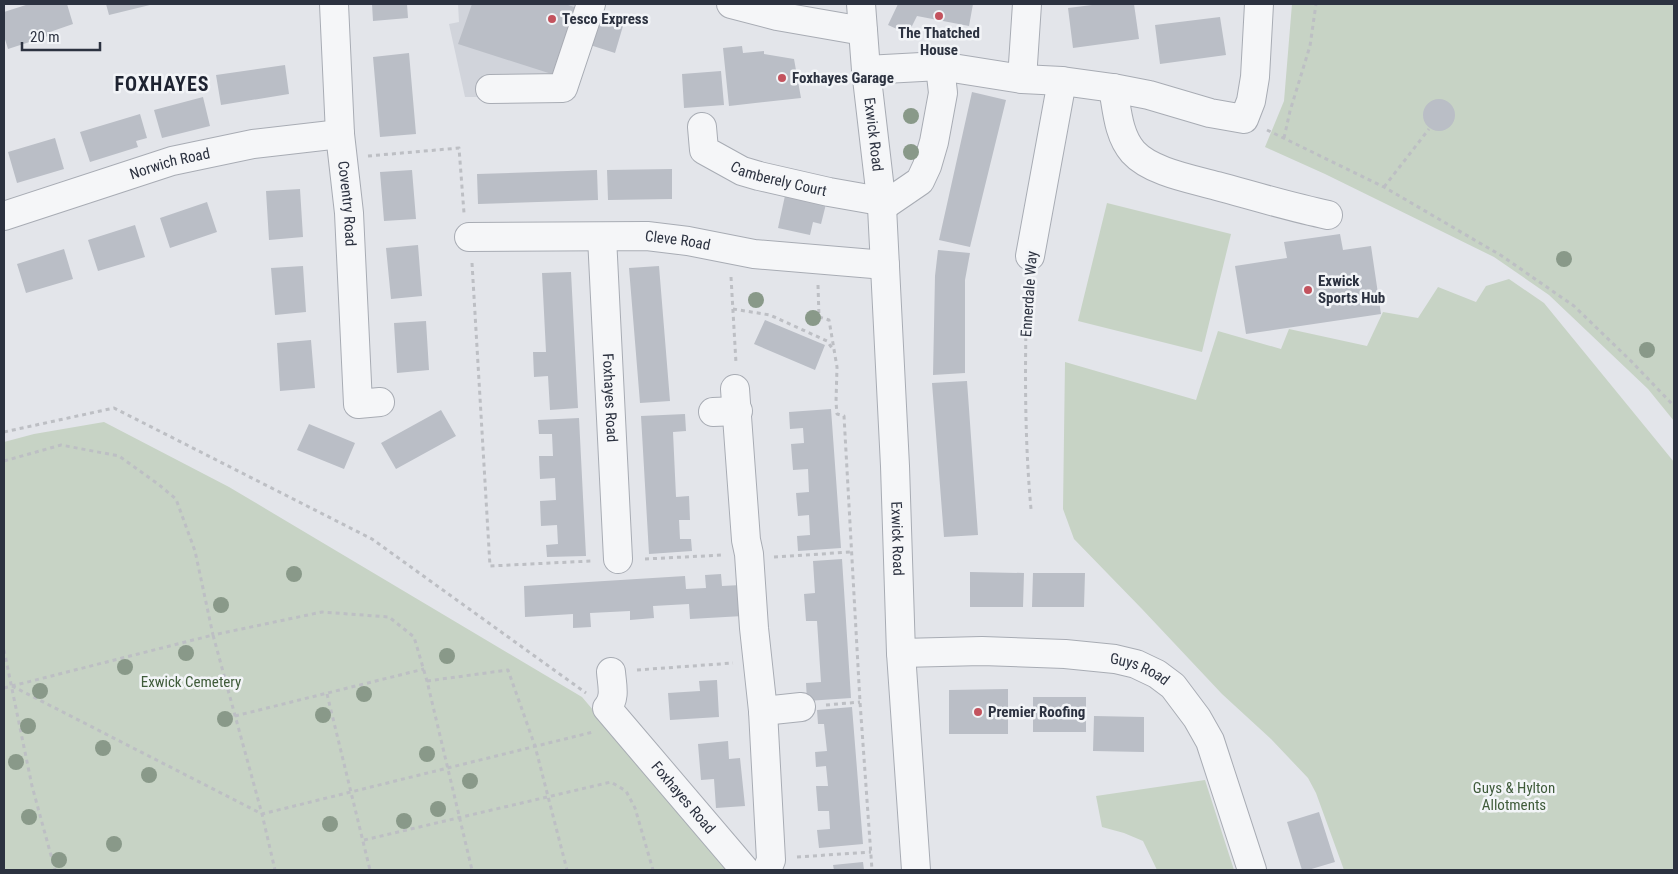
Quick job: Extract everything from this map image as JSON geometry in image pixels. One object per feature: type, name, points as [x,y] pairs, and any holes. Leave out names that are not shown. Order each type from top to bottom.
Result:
[{"type":"street","name":"Coventry Road","points":[[334,4],[341,146],[349,213],[360,403]]},
{"type":"street","points":[[490,89],[563,88],[591,4]]},
{"type":"street","points":[[731,4],[778,10],[863,31]]},
{"type":"street","name":"Exwick Road","points":[[861,4],[866,70],[881,204],[885,264],[895,466],[901,653],[916,870]]},
{"type":"street","points":[[1022,79],[1027,4]]},
{"type":"street","points":[[866,70],[940,66],[1022,79],[1062,80],[1149,95],[1210,113],[1244,119],[1251,101],[1255,77],[1259,4]]},
{"type":"street","points":[[881,204],[920,181],[934,142],[943,93],[940,66]]},
{"type":"street","name":"Ennerdale Way","points":[[1030,256],[1062,80]]},
{"type":"street","points":[[1114,88],[1121,130],[1132,152],[1145,162],[1167,172],[1288,206],[1328,215]]},
{"type":"street","name":"Camberely Court","points":[[702,127],[704,150],[742,171],[881,204]]},
{"type":"street","name":"Norwich Road","points":[[4,216],[172,161],[253,144],[341,146]]},
{"type":"street","name":"Cleve Road","points":[[469,238],[647,236],[670,238],[754,254],[885,264]]},
{"type":"street","name":"Foxhayes Road","points":[[602,237],[618,559]]},
{"type":"street","points":[[729,404],[748,554],[763,711],[771,860],[767,870]]},
{"type":"street","name":"Guys Road","points":[[901,653],[982,651],[1065,654],[1136,664],[1157,674],[1173,686],[1197,718],[1210,741],[1252,870]]},
{"type":"street","points":[[611,672],[613,697],[611,703],[615,717]]},
{"type":"street","points":[[763,711],[801,707]]},
{"type":"street","name":"Foxhayes Road","points":[[615,717],[745,870]]},
{"type":"path","points":[[1316,4],[1310,46],[1290,111],[1284,138],[1384,187],[1502,256],[1574,306],[1674,406]]},
{"type":"path","points":[[1384,187],[1428,129]]},
{"type":"path","points":[[341,146],[459,148],[465,227],[469,238]]},
{"type":"path","name":"Ennerdale Way","points":[[1030,256],[1027,279],[1025,377],[1027,466],[1032,509]]},
{"type":"path","points":[[473,272],[490,566],[748,554],[768,558],[852,552]]},
{"type":"path","points":[[729,404],[737,375],[731,282]]},
{"type":"path","points":[[820,292],[819,317],[829,320],[837,367],[837,414],[844,416],[860,702],[872,870]]},
{"type":"path","points":[[733,309],[770,315],[827,341],[834,352]]},
{"type":"path","points":[[4,432],[114,408],[372,539],[615,717]]},
{"type":"path","points":[[4,462],[61,445],[119,456],[176,499],[195,551],[213,635],[262,814],[275,870]]},
{"type":"path","points":[[4,688],[213,635],[322,612],[389,617],[414,637],[428,682],[472,870]]},
{"type":"path","points":[[4,650],[32,786],[55,870]]},
{"type":"path","points":[[611,672],[757,662]]},
{"type":"path","points":[[235,716],[424,669]]},
{"type":"path","points":[[428,682],[508,670],[535,746],[567,870]]},
{"type":"path","points":[[12,686],[262,814],[535,746],[615,717]]},
{"type":"path","points":[[327,694],[370,870]]},
{"type":"path","points":[[801,707],[860,702]]},
{"type":"path","points":[[364,840],[611,782],[626,791],[635,808],[653,870]]},
{"type":"path","points":[[806,856],[871,852]]},
{"type":"shaded area","points":[[458,4],[598,4],[564,97],[465,97],[449,24],[459,22]]},
{"type":"green space","points":[[1292,4],[1674,4],[1674,421],[1648,389],[1549,295],[1494,257],[1325,174],[1265,147],[1284,101]]},
{"type":"green space","points":[[1107,203],[1231,234],[1202,352],[1078,321]]},
{"type":"green space","name":"Guys & Hylton Allotments","points":[[1509,279],[1544,303],[1674,462],[1674,870],[1344,870],[1316,793],[1308,778],[1271,739],[1222,694],[1074,539],[1063,509],[1065,362],[1196,400],[1218,331],[1281,349],[1289,329],[1367,346],[1383,312],[1418,318],[1438,287],[1476,302],[1486,286]]},
{"type":"green space","name":"Exwick Cemetery","points":[[104,422],[229,487],[582,697],[729,870],[4,870],[4,442],[34,434]]},
{"type":"green space","points":[[1205,780],[1234,870],[1157,870],[1143,841],[1102,827],[1096,796]]},
{"type":"building","points":[[29,4],[67,4],[73,24],[47,33],[48,36],[8,49],[4,36],[4,12]]},
{"type":"building","points":[[106,4],[154,4],[109,15]]},
{"type":"building","points":[[372,4],[407,4],[408,18],[373,21]]},
{"type":"building","points":[[472,4],[565,4],[580,9],[558,76],[458,44]]},
{"type":"building","points":[[898,4],[973,4],[969,26],[917,16],[908,34],[888,25]]},
{"type":"building","points":[[1100,4],[1134,4],[1139,39],[1073,48],[1068,8]]},
{"type":"building","points":[[1220,17],[1226,55],[1160,64],[1155,25]]},
{"type":"building","points":[[598,19],[623,26],[615,53],[590,45]]},
{"type":"building","points":[[742,46],[743,53],[764,51],[764,54],[794,59],[801,98],[729,106],[723,48]]},
{"type":"building","points":[[409,53],[416,134],[380,137],[373,57]]},
{"type":"building","points":[[285,65],[289,94],[221,105],[216,75]]},
{"type":"building","points":[[721,71],[724,105],[684,108],[682,74]]},
{"type":"building","points":[[972,92],[1006,100],[970,247],[939,240]]},
{"type":"building","points":[[203,97],[210,126],[162,138],[154,110]]},
{"type":"building","points":[[1439,99],[1445,100],[1450,104],[1454,109],[1454,121],[1450,126],[1445,130],[1439,131],[1433,130],[1428,126],[1424,121],[1423,115],[1424,109],[1428,104],[1433,100]]},
{"type":"building","points":[[140,114],[147,138],[136,141],[138,147],[90,162],[80,132]]},
{"type":"building","points":[[55,138],[64,169],[17,183],[8,152]]},
{"type":"building","points":[[672,169],[672,199],[608,200],[607,170]]},
{"type":"building","points":[[412,170],[416,219],[384,221],[380,172]]},
{"type":"building","points":[[597,170],[598,200],[478,204],[477,174]]},
{"type":"building","points":[[300,189],[303,237],[269,240],[266,191]]},
{"type":"building","points":[[786,191],[827,200],[821,224],[813,222],[810,235],[778,228]]},
{"type":"building","points":[[207,202],[217,232],[170,248],[160,218]]},
{"type":"building","points":[[135,225],[145,257],[98,271],[88,240]]},
{"type":"building","name":"Exwick Sports Hub","points":[[1340,234],[1343,250],[1371,246],[1381,314],[1246,334],[1235,266],[1287,258],[1284,242]]},
{"type":"building","points":[[418,245],[422,296],[391,299],[386,248]]},
{"type":"building","points":[[64,249],[73,279],[26,293],[17,264]]},
{"type":"building","points":[[938,250],[970,253],[965,280],[965,373],[933,375],[935,276]]},
{"type":"building","points":[[303,266],[306,312],[275,315],[271,268]]},
{"type":"building","points":[[659,266],[670,401],[640,403],[629,268]]},
{"type":"building","points":[[571,272],[578,408],[550,410],[548,376],[534,377],[533,352],[546,352],[542,273]]},
{"type":"building","points":[[765,320],[825,345],[815,370],[754,344]]},
{"type":"building","points":[[426,321],[429,370],[397,373],[394,323]]},
{"type":"building","points":[[311,340],[315,388],[280,391],[277,343]]},
{"type":"building","points":[[967,381],[978,535],[944,537],[932,383]]},
{"type":"building","points":[[831,409],[841,548],[798,551],[797,536],[810,535],[809,515],[798,516],[796,493],[809,492],[808,469],[793,470],[791,444],[804,443],[803,428],[790,429],[789,412]]},
{"type":"building","points":[[441,410],[456,436],[396,469],[381,443]]},
{"type":"building","points":[[685,414],[686,431],[673,432],[676,497],[689,496],[690,520],[679,520],[680,539],[691,539],[692,551],[649,554],[641,416]]},
{"type":"building","points":[[579,418],[586,556],[547,557],[546,545],[558,544],[557,525],[541,526],[540,501],[556,500],[555,478],[540,479],[539,456],[553,456],[552,434],[539,434],[538,420]]},
{"type":"building","points":[[309,424],[355,443],[344,469],[297,450]]},
{"type":"building","points":[[842,559],[851,698],[807,701],[806,683],[821,682],[817,621],[806,621],[804,594],[815,593],[813,561]]},
{"type":"building","points":[[970,572],[1024,573],[1023,607],[970,607]]},
{"type":"building","points":[[1033,573],[1085,573],[1084,607],[1032,607]]},
{"type":"building","points":[[721,574],[722,586],[741,585],[743,616],[690,619],[689,604],[653,606],[654,618],[630,620],[630,611],[590,613],[591,627],[573,628],[573,614],[525,617],[524,586],[685,576],[686,589],[706,588],[705,575]]},
{"type":"building","points":[[717,680],[719,717],[670,720],[668,693],[700,691],[699,681]]},
{"type":"building","name":"Premier Roofing","points":[[1008,689],[1008,734],[949,734],[949,690]]},
{"type":"building","points":[[1033,697],[1086,697],[1086,732],[1033,732]]},
{"type":"building","points":[[852,707],[863,844],[819,848],[817,830],[830,829],[829,811],[818,811],[816,786],[828,786],[826,766],[816,767],[815,752],[827,751],[824,724],[818,724],[817,710]]},
{"type":"building","points":[[1094,716],[1144,717],[1144,752],[1093,751]]},
{"type":"building","points":[[728,741],[729,759],[740,758],[745,806],[716,808],[714,779],[701,780],[698,744]]},
{"type":"building","points":[[1319,812],[1335,862],[1302,870],[1287,822]]},
{"type":"building","points":[[863,862],[864,870],[834,870],[833,865]]},
{"type":"place","name":"The Thatched House","points":[[939,16]]},
{"type":"place","name":"Tesco Express","points":[[552,19]]},
{"type":"place","name":"Foxhayes Garage","points":[[782,78]]},
{"type":"place","name":"Exwick Sports Hub","points":[[1308,290]]},
{"type":"place","name":"Premier Roofing","points":[[978,712]]},
{"type":"district","name":"FOXHAYES","points":[[162,84]]}]
